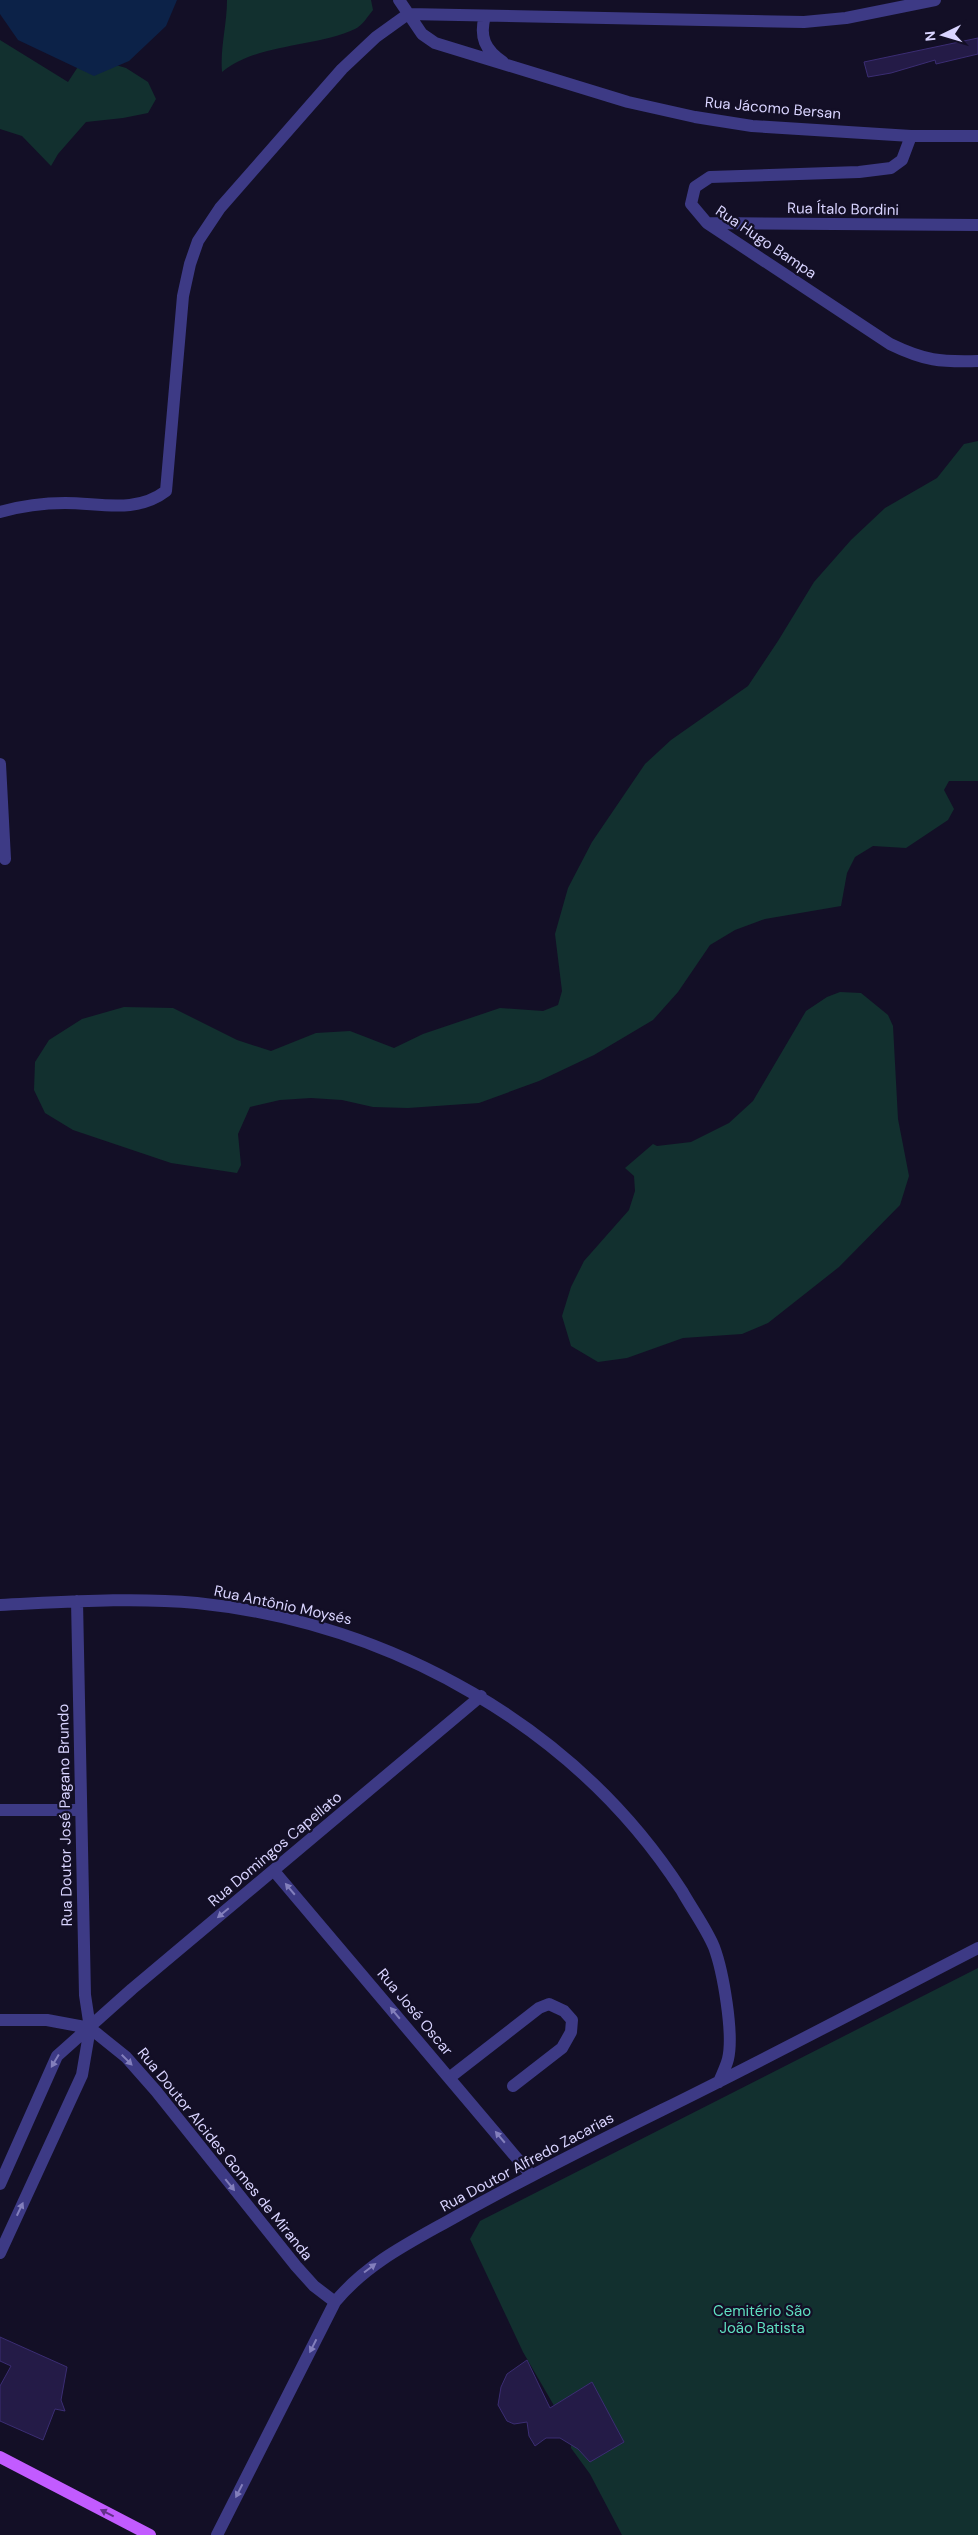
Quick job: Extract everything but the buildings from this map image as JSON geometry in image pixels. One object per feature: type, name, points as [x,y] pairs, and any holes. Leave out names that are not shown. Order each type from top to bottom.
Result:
[{"type":"main road","points":[[0,2457],[150,2535]]},
{"type":"street","name":"Rua Jácomo Bersan","points":[[399,0],[422,34],[435,44],[628,102],[695,117],[752,126],[911,136],[978,136]]},
{"type":"street","points":[[0,512],[21,506],[64,503],[133,506],[154,500],[166,491],[182,296],[198,241],[220,208],[342,69],[376,37],[408,14],[804,22],[846,18],[935,0]]},
{"type":"street","name":"Rua Jácomo Bersan","points":[[485,16],[481,29],[484,44],[492,54],[512,68]]},
{"type":"street","name":"Rua Hugo Bampa","points":[[911,136],[902,160],[891,168],[859,172],[710,177],[695,187],[691,204],[707,223],[890,344],[917,357],[943,362],[978,361]]},
{"type":"street","name":"Rua Ítalo Bordini","points":[[707,223],[978,225]]},
{"type":"street","points":[[0,764],[5,859]]},
{"type":"street","name":"Rua Antônio Moysés","points":[[0,1605],[77,1602],[198,1603],[311,1625],[356,1637],[422,1665],[481,1696],[549,1745],[624,1815],[659,1856],[687,1900],[714,1947],[722,1982],[729,2023],[729,2057],[719,2082]]},
{"type":"street","name":"Rua Doutor José Pagano Brundo","points":[[0,2253],[82,2075],[90,2028],[85,1995],[77,1602]]},
{"type":"street","name":"Rua Domingos Capellato","points":[[90,2028],[132,1989],[481,1696]]},
{"type":"street","points":[[0,1810],[80,1810]]},
{"type":"street","name":"Rua José Oscar","points":[[274,1871],[531,2175]]},
{"type":"street","name":"Rua Doutor Alfredo Zacarias","points":[[217,2535],[335,2302],[368,2269],[404,2245],[531,2175],[719,2082],[978,1948]]},
{"type":"street","points":[[449,2078],[539,2008],[549,2004],[564,2010],[572,2020],[568,2040],[562,2048],[513,2086]]},
{"type":"street","name":"Rua Doutor Alcides Gomes de Miranda","points":[[0,2020],[47,2020],[90,2028],[126,2058],[296,2266],[314,2286],[335,2302]]},
{"type":"street","points":[[0,2184],[57,2056],[71,2041],[90,2028]]},
{"type":"green space","points":[[227,0],[371,0],[373,10],[358,28],[322,40],[252,56],[222,72]]},
{"type":"green space","points":[[0,40],[68,82],[85,56],[126,68],[148,82],[156,99],[148,113],[86,122],[58,154],[51,166],[22,136],[0,129]]},
{"type":"green space","points":[[978,441],[978,781],[949,781],[944,790],[954,809],[948,820],[906,848],[873,846],[855,857],[847,873],[841,906],[765,919],[735,930],[710,945],[678,992],[653,1020],[594,1055],[539,1081],[479,1103],[408,1108],[373,1107],[342,1100],[311,1098],[280,1100],[250,1107],[238,1134],[241,1165],[237,1173],[171,1163],[73,1130],[45,1113],[34,1090],[35,1062],[49,1040],[82,1019],[124,1007],[173,1008],[237,1040],[271,1051],[316,1033],[350,1031],[394,1048],[423,1034],[500,1008],[543,1011],[558,1005],[562,991],[555,934],[568,888],[592,842],[645,764],[671,740],[748,686],[814,582],[851,540],[885,508],[937,478],[964,444]]},
{"type":"green space","points":[[840,992],[861,993],[888,1015],[893,1026],[898,1119],[909,1176],[900,1205],[839,1267],[768,1323],[742,1334],[683,1338],[627,1358],[598,1362],[571,1346],[562,1316],[571,1287],[584,1261],[629,1210],[635,1191],[634,1176],[625,1168],[653,1144],[657,1146],[691,1142],[729,1123],[753,1101],[806,1011],[827,997]]},
{"type":"green space","name":"Cemitério São João Batista","points":[[978,1968],[978,2535],[622,2535],[590,2474],[571,2448],[571,2435],[523,2352],[470,2239],[480,2221]]},
{"type":"water","points":[[0,0],[177,0],[166,26],[129,61],[94,76],[18,40],[0,14]]}]
